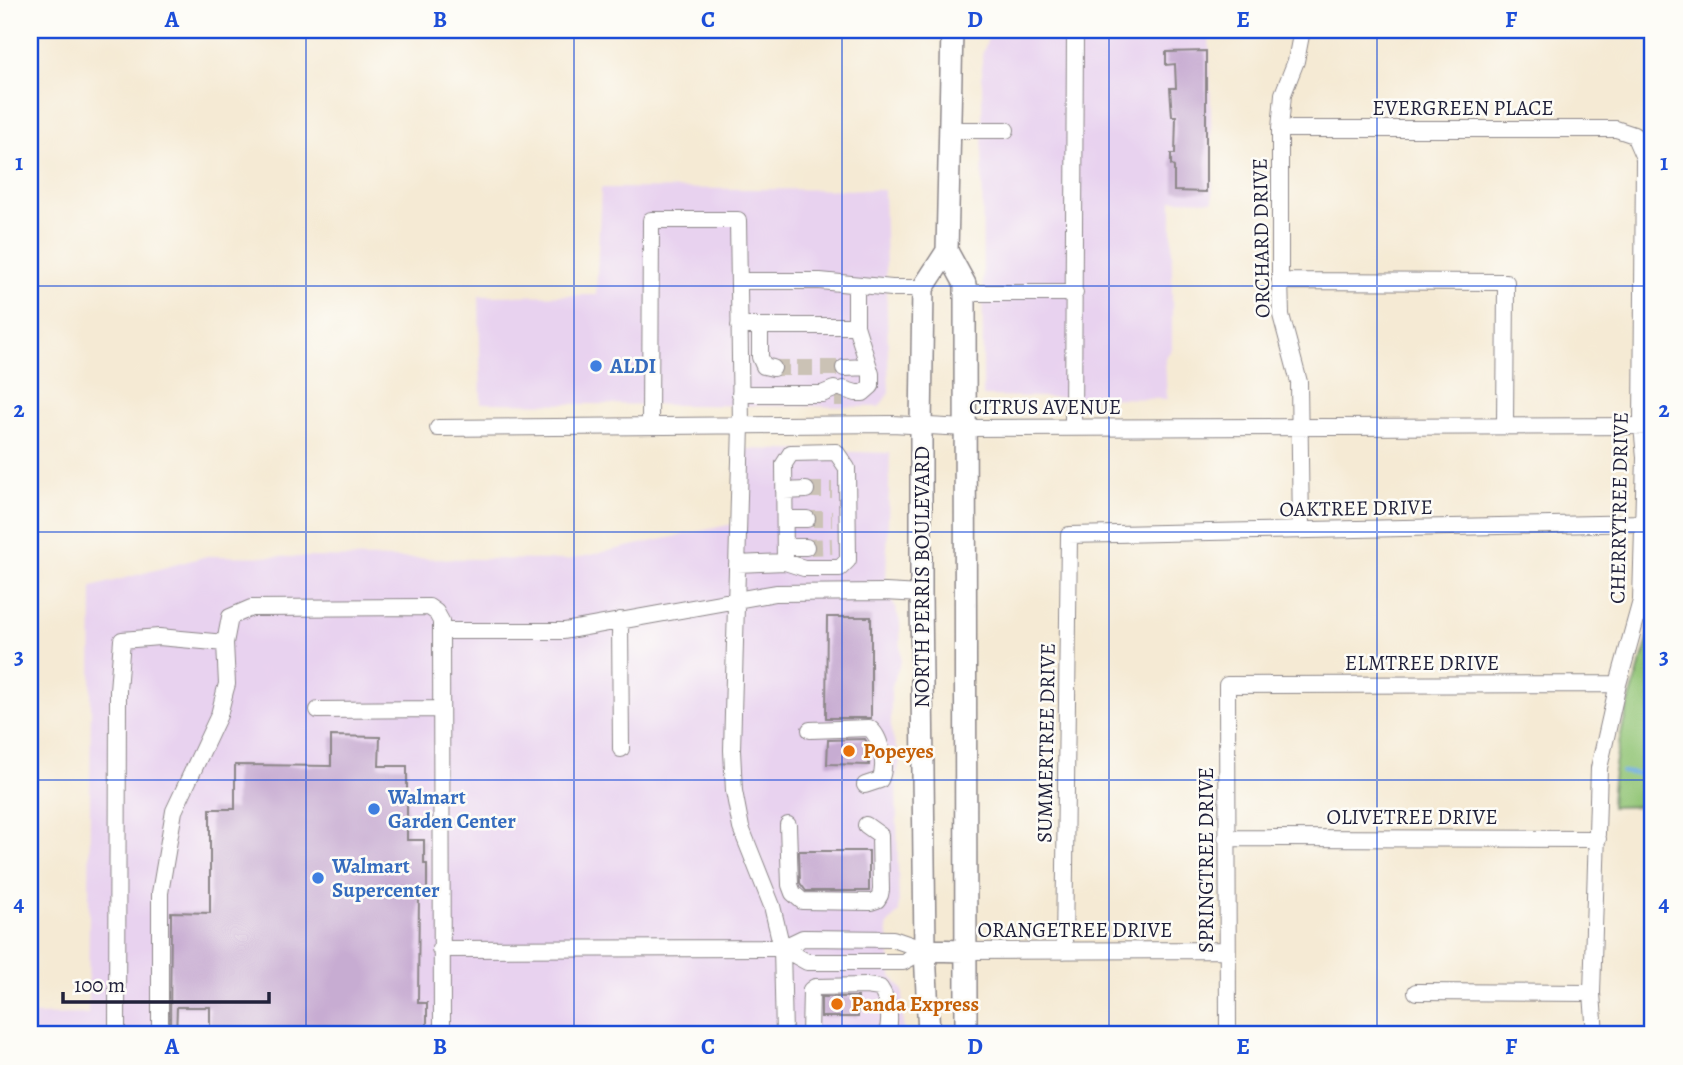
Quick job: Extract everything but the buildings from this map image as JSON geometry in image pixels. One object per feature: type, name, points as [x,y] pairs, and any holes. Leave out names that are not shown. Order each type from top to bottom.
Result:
[{"type":"main road","points":[[923,288],[947,251],[952,30]]},
{"type":"main road","name":"NORTH PERRIS BOULEVARD","points":[[947,251],[965,284],[966,1035]]},
{"type":"main road","name":"NORTH PERRIS BOULEVARD","points":[[923,288],[921,594],[925,950],[929,1035]]},
{"type":"main road","points":[[925,950],[965,951]]},
{"type":"street","points":[[1073,428],[1075,30]]},
{"type":"street","name":"ORCHARD DRIVE","points":[[1301,530],[1299,382],[1281,314],[1280,129],[1283,94],[1296,61],[1302,30]]},
{"type":"street","name":"EVERGREEN PLACE","points":[[1280,129],[1616,129],[1634,135],[1639,145]]},
{"type":"street","points":[[950,130],[1006,130]]},
{"type":"street","name":"CHERRYTREE DRIVE","points":[[1595,1035],[1592,993],[1599,768],[1618,684],[1642,601],[1648,426],[1644,158],[1639,145]]},
{"type":"street","points":[[650,426],[650,220],[738,220],[741,425],[732,750],[734,791],[741,828],[772,906],[782,948],[784,1035]]},
{"type":"street","points":[[739,281],[820,281],[892,288],[923,288]]},
{"type":"street","points":[[1280,281],[1506,282],[1505,426]]},
{"type":"street","points":[[740,394],[863,393],[871,386],[871,374],[856,326],[856,285]]},
{"type":"street","points":[[965,293],[1074,293]]},
{"type":"street","points":[[739,326],[856,326]]},
{"type":"street","points":[[760,326],[760,358],[764,366],[773,368]]},
{"type":"street","points":[[844,368],[869,368]]},
{"type":"street","name":"CITRUS AVENUE","points":[[438,428],[892,424],[965,428],[1648,426]]},
{"type":"street","points":[[836,452],[847,468],[840,490],[840,545],[848,560],[840,568],[804,568],[785,554],[784,464],[791,453],[836,452]]},
{"type":"street","points":[[784,491],[806,490]]},
{"type":"street","points":[[785,519],[807,519]]},
{"type":"street","name":"OAKTREE DRIVE","points":[[1069,535],[1644,523]]},
{"type":"street","name":"SUMMERTREE DRIVE","points":[[1064,951],[1069,535]]},
{"type":"street","points":[[737,564],[806,547]]},
{"type":"street","points":[[810,593],[811,568]]},
{"type":"street","points":[[443,631],[564,631],[776,593],[921,594]]},
{"type":"street","points":[[160,1035],[159,893],[174,811],[219,715],[227,684],[225,643],[230,617],[251,608],[429,607],[442,621],[443,631],[440,949],[442,1035]]},
{"type":"street","points":[[620,620],[621,749]]},
{"type":"street","points":[[117,1035],[118,690],[122,640],[159,637],[225,643]]},
{"type":"street","name":"ELMTREE DRIVE","points":[[1227,685],[1618,684]]},
{"type":"street","name":"SPRINGTREE DRIVE","points":[[1227,685],[1227,1035]]},
{"type":"street","points":[[318,710],[441,709]]},
{"type":"street","points":[[810,730],[873,730],[877,736],[883,774],[880,780],[865,785]]},
{"type":"street","points":[[788,825],[790,885],[798,899],[871,902],[877,900],[880,895],[880,835],[866,825]]},
{"type":"street","name":"OLIVETREE DRIVE","points":[[1226,838],[1598,839]]},
{"type":"street","points":[[440,949],[782,948],[803,938],[893,939],[925,950]]},
{"type":"street","points":[[782,948],[807,962],[903,962],[925,950]]},
{"type":"street","name":"ORANGETREE DRIVE","points":[[965,951],[1227,950]]},
{"type":"street","points":[[810,1035],[811,989],[866,986],[880,988],[884,994],[889,1014],[886,1035]]},
{"type":"street","points":[[1416,992],[1592,993]]},
{"type":"shaded area","points":[[991,30],[1209,30],[1213,201],[1172,200],[1172,349],[1165,358],[1167,399],[983,396],[982,55]]},
{"type":"shaded area","points":[[601,188],[884,190],[889,393],[879,407],[481,403],[479,296],[596,295]]},
{"type":"shaded area","points":[[745,449],[890,453],[886,583],[900,621],[901,661],[891,688],[891,731],[900,761],[896,777],[899,912],[887,925],[892,976],[903,991],[903,1035],[30,1035],[30,1015],[88,1014],[92,587],[207,556],[567,560],[742,522]]},
{"type":"green space","points":[[1653,616],[1653,806],[1611,807],[1620,738]]},
{"type":"waterway","points":[[1622,772],[1653,776]]},
{"type":"tunnel","points":[[773,368],[844,368]]},
{"type":"tunnel","points":[[835,398],[844,398]]},
{"type":"tunnel","points":[[806,490],[832,490]]},
{"type":"tunnel","points":[[807,519],[832,519]]},
{"type":"tunnel","points":[[806,547],[832,546]]},
{"type":"place","name":"ALDI","points":[[596,366]]},
{"type":"place","name":"Popeyes","points":[[849,751]]},
{"type":"place","name":"Walmart Garden Center","points":[[374,809]]},
{"type":"place","name":"Walmart Supercenter","points":[[318,878]]},
{"type":"place","name":"Panda Express","points":[[837,1004]]}]
